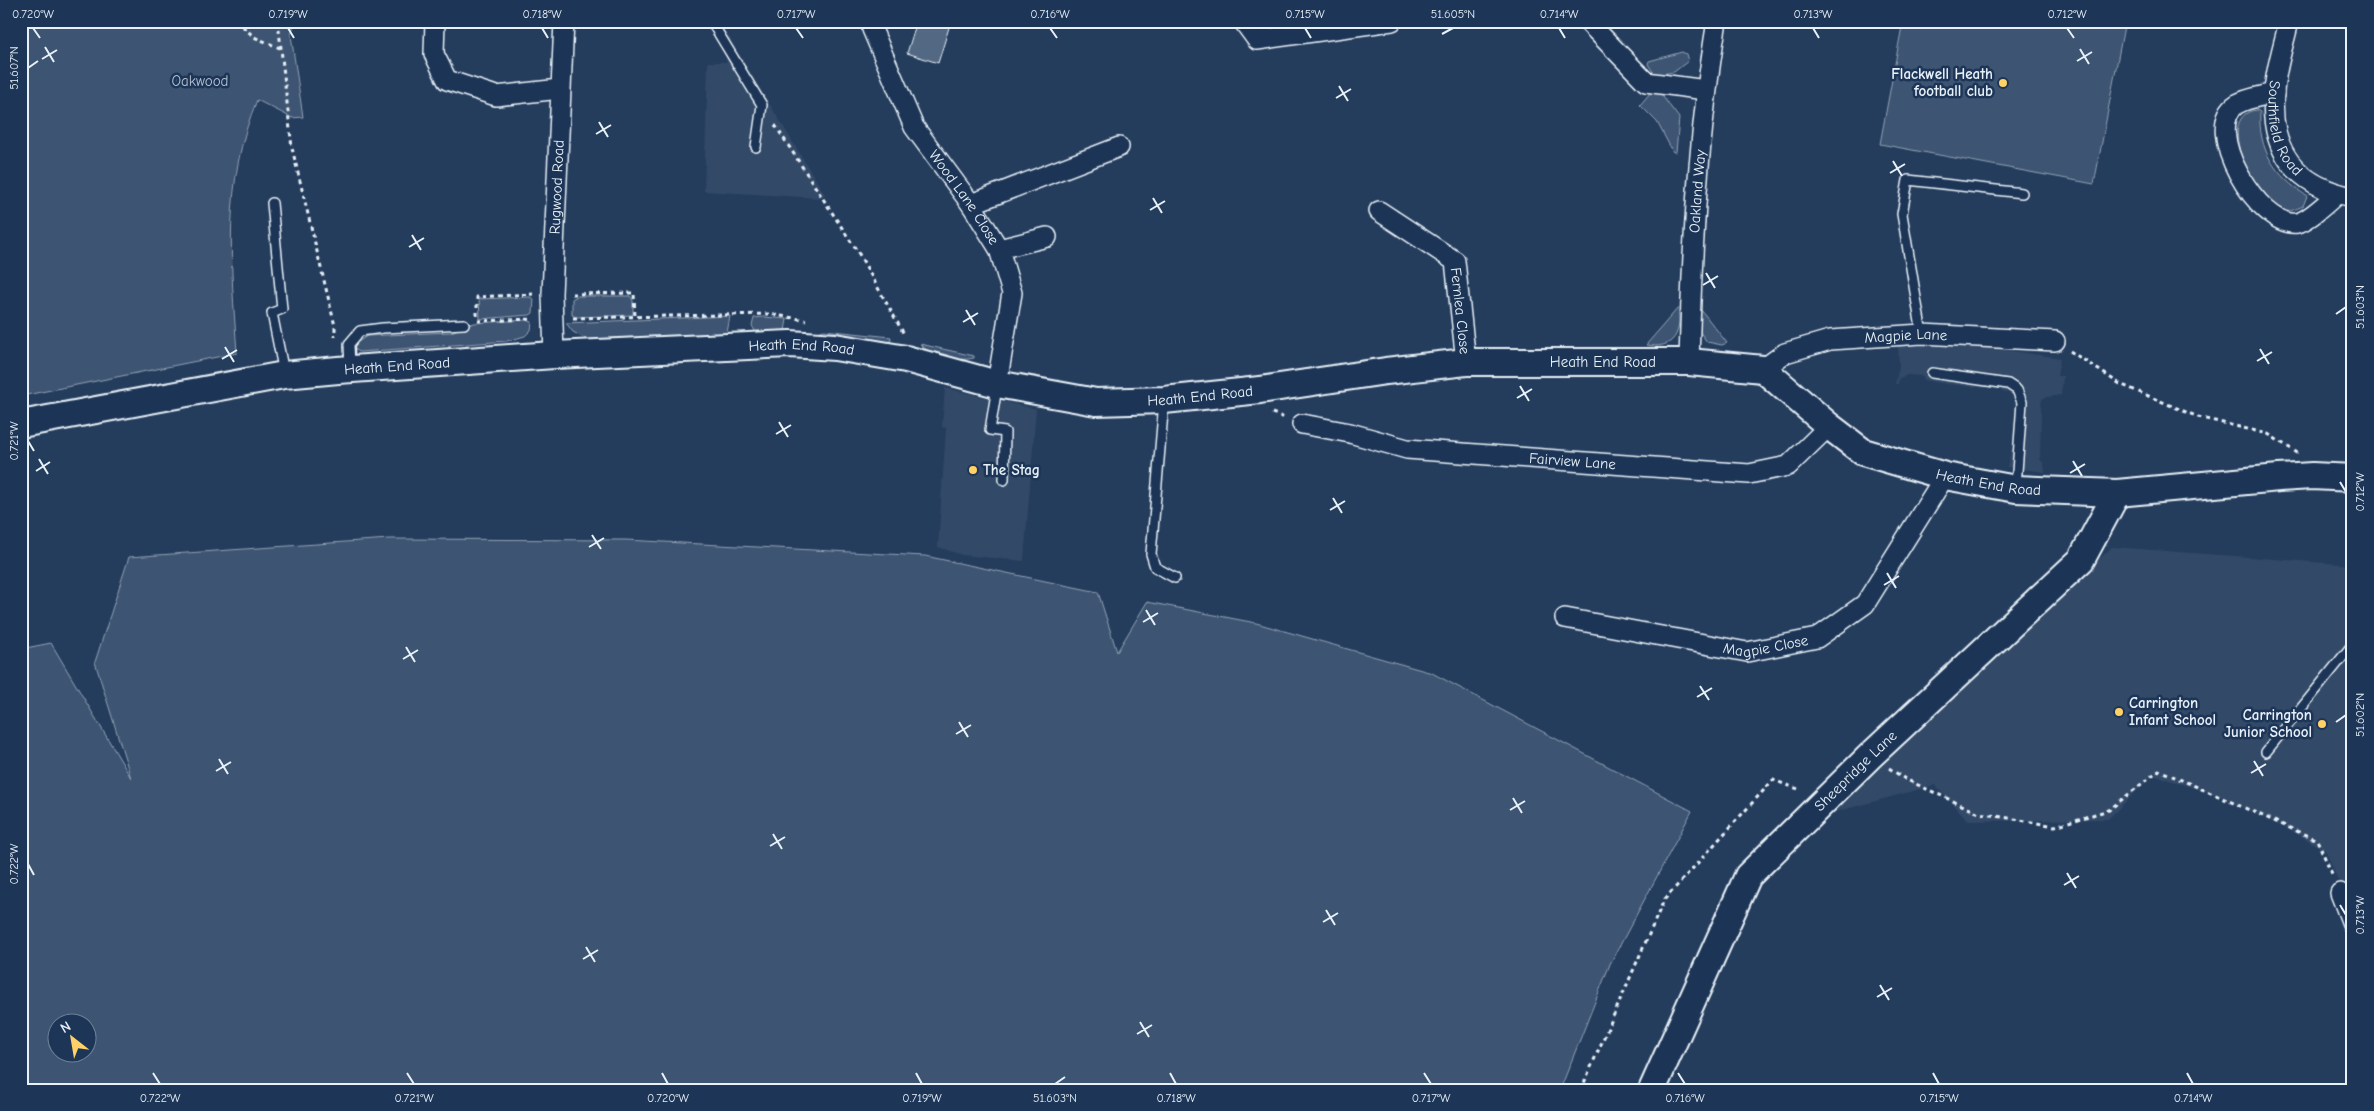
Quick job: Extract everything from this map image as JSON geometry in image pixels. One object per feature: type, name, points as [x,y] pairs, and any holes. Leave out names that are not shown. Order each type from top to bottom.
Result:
[{"type":"street","points":[[435,21],[434,54],[446,80],[496,96],[560,89]]},
{"type":"street","name":"Rugwood Road","points":[[554,355],[553,319],[564,21]]},
{"type":"street","name":"Wood Lane Close","points":[[872,21],[872,29],[914,127],[971,204],[999,249],[1012,293],[998,384]]},
{"type":"street","points":[[1243,21],[1257,40],[1392,21]]},
{"type":"street","points":[[1587,21],[1646,82],[1706,90]]},
{"type":"street","name":"Oakland Way","points":[[1689,362],[1692,253],[1706,90],[1717,21]]},
{"type":"street","name":"Southfield Road","points":[[2289,21],[2274,93],[2276,139],[2298,173],[2314,185],[2345,196]]},
{"type":"street","points":[[2274,93],[2236,105],[2225,122],[2225,141],[2237,171],[2260,206],[2279,221],[2298,223],[2345,196]]},
{"type":"street","points":[[971,204],[1118,147]]},
{"type":"street","name":"Fernlea Close","points":[[1379,211],[1455,261],[1466,362]]},
{"type":"street","points":[[999,249],[1047,237]]},
{"type":"street","name":"Magpie Lane","points":[[1763,369],[1784,353],[1830,340],[1922,334],[2055,341]]},
{"type":"street","name":"Heath End Road","points":[[21,424],[284,375],[350,368],[554,355],[790,344],[826,346],[906,359],[998,384],[1096,402],[1164,400],[1260,390],[1386,371],[1466,362],[1689,362],[1763,369],[1829,426],[1863,452],[1945,476],[2016,489],[2117,493],[2279,478],[2312,476],[2353,478]]},
{"type":"street","name":"Fairview Lane","points":[[1302,424],[1350,433],[1407,449],[1749,474],[1788,466],[1829,426]]},
{"type":"street","name":"Magpie Close","points":[[1565,618],[1747,652],[1817,638],[1865,604],[1945,476]]},
{"type":"street","name":"Sheepridge Lane","points":[[1652,1090],[1748,876],[1870,756],[2081,560],[2117,493]]},
{"type":"street","points":[[2340,893],[2353,926]]},
{"type":"lane","points":[[711,21],[762,105],[756,147]]},
{"type":"lane","points":[[1922,334],[1902,214],[1908,180],[2022,193]]},
{"type":"lane","points":[[272,203],[282,309],[272,314],[284,375]]},
{"type":"lane","points":[[350,368],[348,344],[360,331],[464,324]]},
{"type":"lane","points":[[1932,373],[2008,384],[2016,390],[2022,402],[2016,489]]},
{"type":"lane","points":[[998,384],[990,430],[1005,432],[1004,480]]},
{"type":"lane","points":[[1164,400],[1151,554],[1155,567],[1175,578]]},
{"type":"lane","points":[[2266,752],[2353,644]]},
{"type":"path","points":[[237,21],[254,37],[280,48]]},
{"type":"path","points":[[278,21],[292,148],[335,326],[336,343]]},
{"type":"path","points":[[762,105],[859,254],[905,333],[895,332]]},
{"type":"path","points":[[477,321],[769,314],[803,319],[809,322]]},
{"type":"path","points":[[2055,341],[2120,384],[2198,418],[2268,434],[2298,452]]},
{"type":"path","points":[[1870,756],[1905,779],[1979,813],[2055,826],[2109,810],[2159,770],[2317,840],[2340,893]]},
{"type":"path","points":[[1581,1090],[1664,900],[1773,780],[1825,799]]},
{"type":"shaded area","points":[[704,21],[719,21],[825,195],[820,198],[704,191],[708,62],[727,62],[724,52]]},
{"type":"shaded area","points":[[1898,346],[1977,346],[2060,358],[2057,376],[2063,376],[2061,395],[2042,399],[2041,405],[2040,459],[2044,464],[2045,472],[2007,467],[2011,450],[2015,448],[2021,405],[2016,397],[2002,392],[2001,389],[1923,380],[1923,376],[1908,375],[1899,378],[1898,384],[1895,384],[1899,367]]},
{"type":"shaded area","points":[[945,388],[1036,409],[1024,561],[962,555],[938,547],[946,428],[942,427]]},
{"type":"shaded area","name":"Carrington Infant School","points":[[2112,547],[2353,565],[2353,917],[2326,851],[2298,834],[2228,801],[2229,799],[2153,775],[2108,819],[1969,821],[1935,785],[1828,814]]},
{"type":"green space","name":"Oakwood","points":[[21,21],[295,21],[291,35],[303,117],[292,118],[257,100],[238,162],[234,193],[231,256],[237,353],[21,396]]},
{"type":"green space","points":[[1242,21],[1326,21],[1271,30],[1260,29]]},
{"type":"green space","name":"Flackwell Heath football club","points":[[1903,21],[2125,21],[2094,184],[1880,144]]},
{"type":"green space","points":[[1682,52],[1686,54],[1688,61],[1674,72],[1655,75],[1648,64],[1649,61]]},
{"type":"green space","points":[[1651,92],[1660,93],[1679,118],[1676,152],[1673,152],[1657,122],[1640,105]]},
{"type":"green space","points":[[2257,110],[2260,112],[2262,138],[2271,161],[2286,180],[2307,196],[2303,206],[2289,211],[2281,211],[2271,205],[2250,177],[2242,159],[2238,142],[2238,126],[2244,115]]},
{"type":"green space","points":[[577,296],[630,296],[633,300],[633,315],[576,317],[572,315],[572,299]]},
{"type":"green space","points":[[530,297],[534,299],[533,313],[530,315],[480,319],[479,299]]},
{"type":"green space","points":[[1678,308],[1679,325],[1674,338],[1663,345],[1646,345]]},
{"type":"green space","points":[[1697,310],[1701,310],[1727,343],[1722,345],[1707,342],[1700,332]]},
{"type":"green space","points":[[730,316],[727,333],[724,335],[592,342],[573,332],[566,323]]},
{"type":"green space","points":[[754,318],[787,319],[785,331],[757,334],[752,326]]},
{"type":"green space","points":[[527,320],[532,322],[531,330],[525,336],[507,341],[359,352],[354,348],[356,343],[367,336],[451,332],[474,323]]},
{"type":"green space","points":[[824,330],[891,337],[890,343],[806,335]]},
{"type":"green space","points":[[920,344],[974,356],[974,358],[945,358],[932,353]]},
{"type":"green space","points":[[389,539],[626,540],[925,556],[1098,592],[1117,652],[1147,602],[1256,623],[1432,673],[1692,811],[1610,964],[1560,1090],[21,1090],[21,649],[51,643],[131,778],[95,662],[129,557]]},
{"type":"building","points":[[917,21],[951,21],[938,63],[907,53]]},
{"type":"place","name":"Flackwell Heath football club","points":[[2003,83]]},
{"type":"place","name":"The Stag","points":[[973,470]]},
{"type":"place","name":"Carrington Infant School","points":[[2119,712]]},
{"type":"place","name":"Carrington Junior School","points":[[2322,724]]}]
